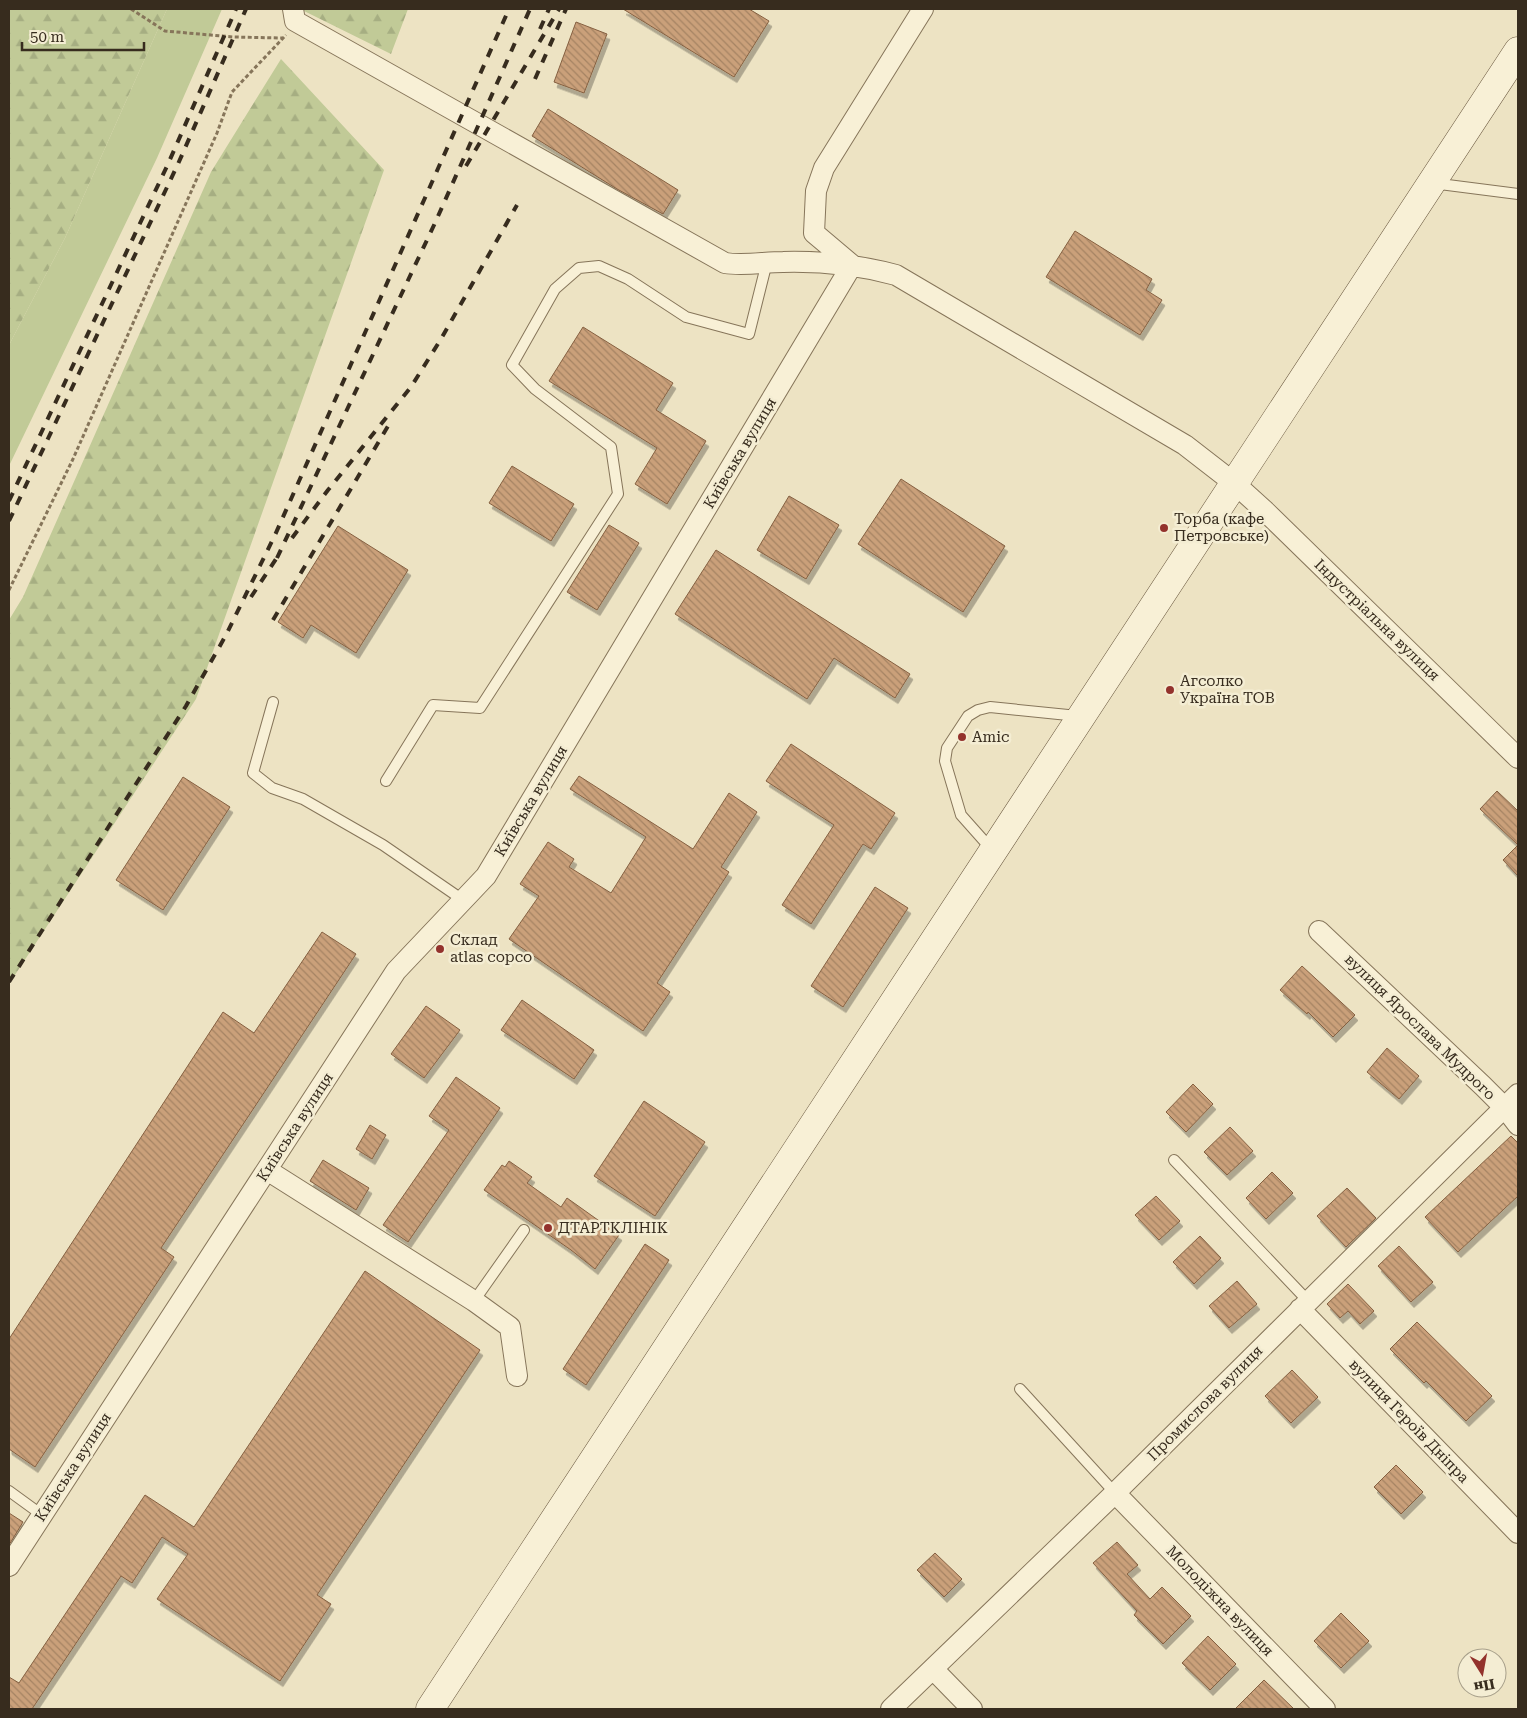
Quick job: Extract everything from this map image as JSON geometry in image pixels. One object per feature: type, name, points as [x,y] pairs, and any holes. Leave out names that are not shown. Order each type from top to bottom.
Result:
[{"type":"main road","points":[[430,1709],[779,1180],[1518,51]]},
{"type":"street","points":[[852,265],[814,233],[816,192],[824,168],[923,9]]},
{"type":"street","name":"Індустріальна вулиця","points":[[294,15],[725,263],[816,262],[852,265],[896,275],[1185,445],[1234,483],[1518,758]]},
{"type":"street","name":"Київська вулиця","points":[[9,1566],[396,971],[486,876],[852,265]]},
{"type":"street","name":"вулиця Ярослава Мудрого","points":[[1319,931],[1512,1101],[1518,1125]]},
{"type":"street","name":"Промислова вулиця","points":[[891,1709],[1115,1493],[1512,1101]]},
{"type":"street","points":[[267,1170],[510,1327],[517,1376]]},
{"type":"street","name":"вулиця Героїв Дніпра","points":[[1304,1305],[1518,1533]]},
{"type":"street","name":"Молодіжна вулиця","points":[[1115,1493],[1325,1709]]},
{"type":"street","points":[[933,1668],[972,1709]]},
{"type":"lane","points":[[1431,182],[1518,194]]},
{"type":"lane","points":[[386,781],[433,705],[480,708],[618,494],[611,447],[535,389],[512,365],[555,289],[579,268],[599,266],[628,279],[686,317],[749,334],[767,262]]},
{"type":"lane","points":[[273,702],[253,772],[272,788],[303,799],[383,845],[463,900]]},
{"type":"lane","points":[[993,851],[961,815],[945,761],[947,748],[968,716],[978,710],[990,707],[1082,716]]},
{"type":"lane","points":[[1174,1160],[1304,1305]]},
{"type":"lane","points":[[474,1302],[524,1230]]},
{"type":"lane","points":[[1020,1389],[1115,1493]]},
{"type":"lane","points":[[9,1491],[42,1515]]},
{"type":"path","points":[[131,9],[165,31],[234,37],[284,38]]},
{"type":"path","points":[[9,590],[73,459],[217,133],[232,92],[284,38],[294,15]]},
{"type":"green space","points":[[9,9],[167,9],[65,238],[9,345]]},
{"type":"green space","points":[[167,9],[222,9],[157,158],[9,466],[9,345],[65,238]]},
{"type":"green space","points":[[303,9],[408,9],[391,54]]},
{"type":"green space","points":[[281,59],[384,170],[196,699],[9,984],[9,620],[23,597],[211,172]]},
{"type":"building","points":[[623,9],[749,9],[769,21],[734,77]]},
{"type":"building","points":[[576,22],[607,34],[584,93],[554,82]]},
{"type":"building","points":[[548,109],[678,190],[663,214],[617,189],[532,136]]},
{"type":"building","points":[[1075,231],[1152,279],[1146,290],[1162,300],[1140,335],[1046,277]]},
{"type":"building","points":[[583,327],[673,383],[656,410],[706,441],[667,504],[635,484],[657,448],[549,381]]},
{"type":"building","points":[[512,466],[574,504],[551,541],[489,503]]},
{"type":"building","points":[[901,479],[1005,546],[963,612],[858,544]]},
{"type":"building","points":[[789,496],[839,525],[806,579],[757,550]]},
{"type":"building","points":[[609,525],[639,543],[597,610],[567,592]]},
{"type":"building","points":[[338,526],[408,570],[356,653],[311,625],[303,638],[278,622]]},
{"type":"building","points":[[716,550],[910,674],[895,698],[834,658],[807,699],[675,614]]},
{"type":"building","points":[[791,744],[895,813],[871,849],[863,844],[811,924],[782,905],[834,825],[766,781]]},
{"type":"building","points":[[579,776],[693,849],[729,793],[757,812],[721,867],[729,872],[657,983],[670,992],[643,1031],[509,939],[539,896],[520,884],[548,842],[574,859],[569,867],[611,893],[646,837],[570,789]]},
{"type":"building","points":[[183,777],[230,807],[163,910],[116,880]]},
{"type":"building","points":[[1497,791],[1518,811],[1518,845],[1480,809]]},
{"type":"building","points":[[1518,845],[1518,876],[1503,860]]},
{"type":"building","points":[[875,887],[908,908],[843,1007],[811,986]]},
{"type":"building","points":[[322,932],[356,954],[161,1248],[174,1257],[35,1467],[9,1449],[9,1339],[223,1012],[254,1033]]},
{"type":"building","points":[[1302,966],[1355,1015],[1333,1037],[1308,1012],[1307,1014],[1280,990]]},
{"type":"building","points":[[522,1000],[594,1050],[574,1079],[501,1030]]},
{"type":"building","points":[[426,1006],[460,1030],[424,1078],[391,1054]]},
{"type":"building","points":[[1387,1048],[1419,1076],[1399,1099],[1367,1072]]},
{"type":"building","points":[[456,1077],[500,1108],[408,1242],[383,1225],[449,1130],[429,1116]]},
{"type":"building","points":[[1193,1084],[1213,1104],[1186,1132],[1166,1112]]},
{"type":"building","points":[[644,1101],[705,1142],[655,1216],[594,1176]]},
{"type":"building","points":[[370,1125],[386,1135],[372,1159],[356,1149]]},
{"type":"building","points":[[1230,1127],[1253,1151],[1227,1175],[1204,1152]]},
{"type":"building","points":[[1511,1136],[1518,1143],[1518,1196],[1458,1252],[1425,1217]]},
{"type":"building","points":[[323,1160],[369,1188],[356,1210],[310,1181]]},
{"type":"building","points":[[509,1161],[532,1177],[527,1183],[561,1207],[567,1198],[619,1235],[595,1269],[571,1250],[484,1190],[502,1165],[505,1167]]},
{"type":"building","points":[[1272,1172],[1293,1193],[1266,1219],[1246,1198]]},
{"type":"building","points":[[1347,1188],[1376,1218],[1346,1247],[1317,1216]]},
{"type":"building","points":[[1156,1196],[1180,1221],[1159,1240],[1135,1215]]},
{"type":"building","points":[[1200,1236],[1221,1258],[1194,1284],[1173,1262]]},
{"type":"building","points":[[645,1244],[669,1260],[586,1385],[563,1369]]},
{"type":"building","points":[[1399,1246],[1433,1282],[1411,1302],[1378,1266]]},
{"type":"building","points":[[365,1271],[480,1350],[317,1595],[331,1604],[280,1681],[157,1599],[188,1554],[162,1537],[132,1583],[121,1576],[32,1709],[9,1709],[9,1677],[19,1683],[145,1495],[194,1527]]},
{"type":"building","points":[[1237,1281],[1257,1304],[1229,1328],[1209,1306]]},
{"type":"building","points":[[1348,1284],[1374,1311],[1360,1324],[1348,1311],[1340,1318],[1327,1304]]},
{"type":"building","points":[[1417,1322],[1492,1396],[1466,1421],[1426,1381],[1424,1383],[1390,1349]]},
{"type":"building","points":[[1292,1370],[1318,1397],[1291,1423],[1265,1396]]},
{"type":"building","points":[[1396,1465],[1423,1492],[1401,1514],[1374,1487]]},
{"type":"building","points":[[9,1513],[23,1522],[9,1545]]},
{"type":"building","points":[[1117,1542],[1138,1565],[1127,1574],[1150,1599],[1162,1587],[1191,1616],[1163,1644],[1134,1615],[1137,1611],[1093,1563]]},
{"type":"building","points":[[935,1553],[962,1579],[944,1597],[917,1570]]},
{"type":"building","points":[[1341,1613],[1369,1641],[1341,1668],[1314,1641]]},
{"type":"building","points":[[1208,1636],[1236,1664],[1210,1690],[1182,1663]]},
{"type":"building","points":[[1264,1680],[1294,1709],[1235,1709]]},
{"type":"railway","points":[[9,501],[168,164],[236,9]]},
{"type":"railway","points":[[9,521],[178,164],[246,9]]},
{"type":"railway","points":[[9,982],[186,706],[226,635],[275,535],[509,9]]},
{"type":"railway","points":[[277,558],[435,223],[530,9]]},
{"type":"railway","points":[[540,29],[549,9]]},
{"type":"railway","points":[[466,166],[559,9]]},
{"type":"railway","points":[[535,79],[566,9]]},
{"type":"railway","points":[[292,538],[411,387],[441,339],[517,205]]},
{"type":"railway","points":[[273,620],[391,421]]},
{"type":"railway","points":[[251,597],[280,553]]},
{"type":"place","name":"Торба (кафе Петровське)","points":[[1164,528]]},
{"type":"place","name":"Агсолко Україна ТОВ","points":[[1170,690]]},
{"type":"place","name":"Amic","points":[[962,737]]},
{"type":"place","name":"Склад atlas copco","points":[[440,949]]},
{"type":"place","name":"ДТАРТКЛІНІК","points":[[548,1228]]}]
